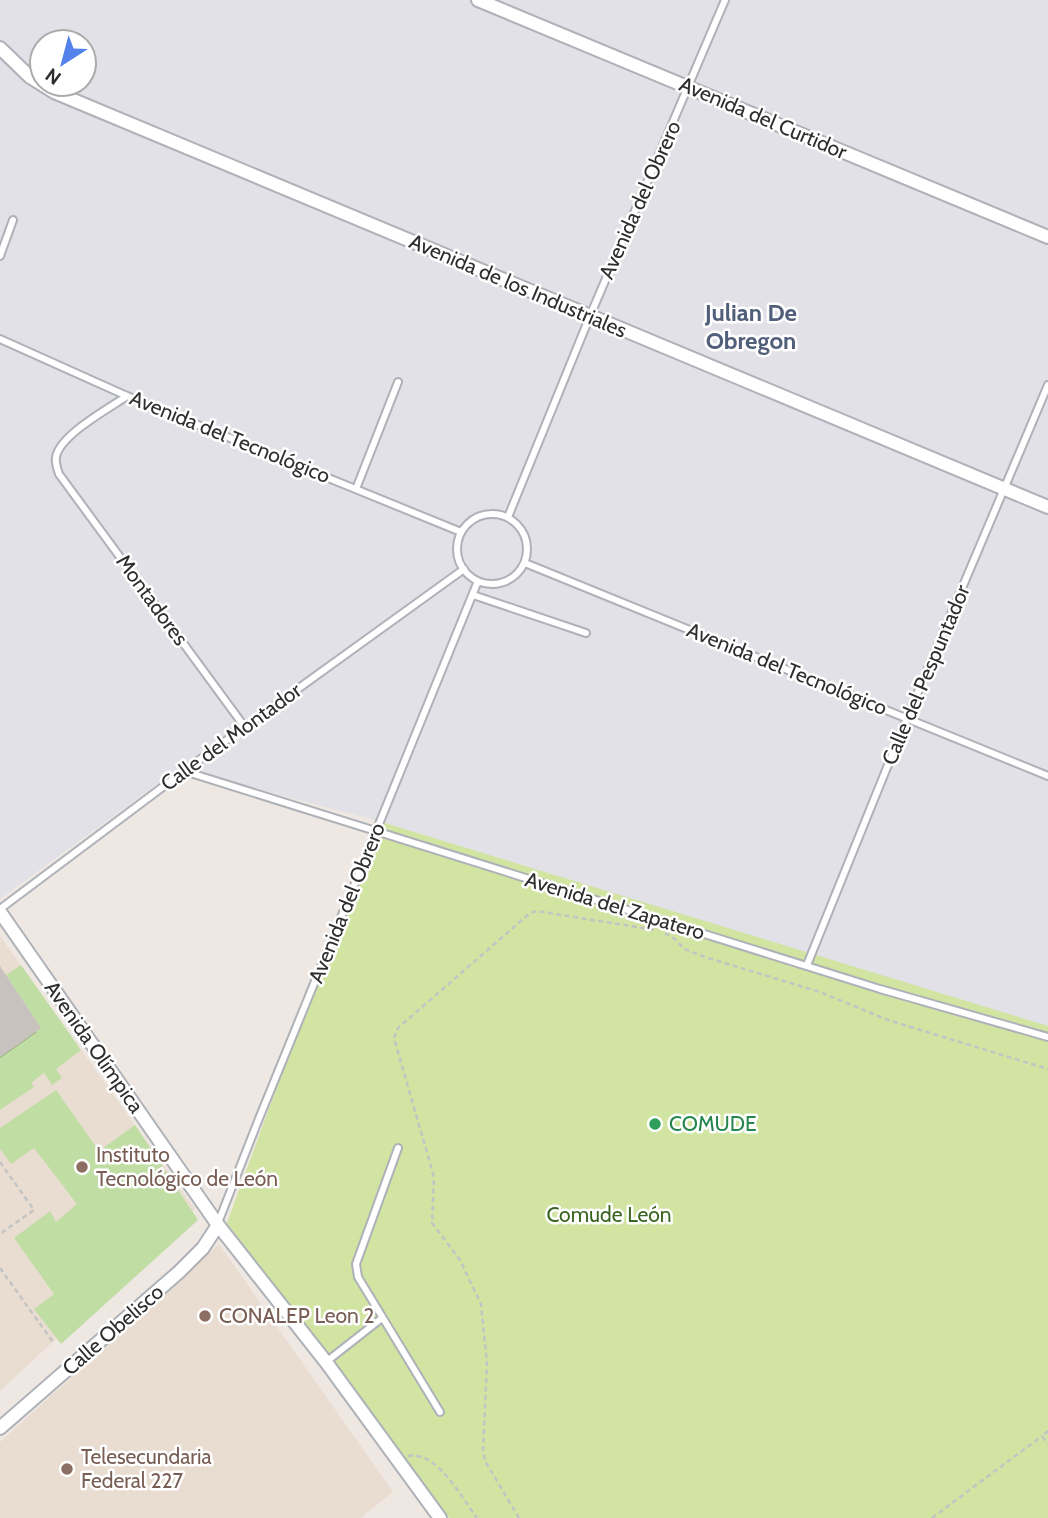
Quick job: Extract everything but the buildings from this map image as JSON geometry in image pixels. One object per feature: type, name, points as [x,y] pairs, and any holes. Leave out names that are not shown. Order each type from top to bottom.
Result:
[{"type":"street","name":"Avenida del Curtidor","points":[[478,0],[1048,237]]},
{"type":"street","name":"Avenida de los Industriales","points":[[0,48],[30,78],[54,92],[1048,507]]},
{"type":"street","name":"Avenida Olímpica","points":[[0,910],[218,1225],[326,1362],[440,1518]]},
{"type":"street","name":"Calle Obelisco","points":[[0,1428],[180,1272],[204,1248],[218,1225]]},
{"type":"lane","name":"Avenida del Obrero","points":[[508,517],[590,316],[725,0]]},
{"type":"lane","points":[[0,256],[13,220]]},
{"type":"lane","name":"Avenida del Tecnológico","points":[[0,339],[127,396],[461,531]]},
{"type":"lane","points":[[356,489],[398,383]]},
{"type":"lane","name":"Calle del Pespuntador","points":[[807,965],[1048,385]]},
{"type":"lane","name":"Montadores","points":[[127,396],[70,436],[61,446],[56,463],[59,474],[244,726]]},
{"type":"lane","points":[[487,514],[508,517],[517,524],[527,542],[525,563],[519,572],[500,583],[478,581],[464,569],[458,557],[457,544],[461,531],[468,523],[487,514]]},
{"type":"lane","name":"Avenida del Tecnológico","points":[[525,563],[1048,776]]},
{"type":"lane","name":"Calle del Montador","points":[[0,910],[244,726],[464,569]]},
{"type":"lane","name":"Avenida del Obrero","points":[[218,1225],[478,581]]},
{"type":"lane","points":[[472,595],[586,633]]},
{"type":"lane","name":"Avenida del Zapatero","points":[[184,771],[1048,1037]]},
{"type":"lane","points":[[397,1148],[356,1264],[358,1277],[440,1412]]},
{"type":"lane","points":[[326,1362],[382,1318]]},
{"type":"path","points":[[519,1518],[485,1461],[483,1452],[487,1363],[481,1304],[460,1260],[432,1223],[434,1177],[394,1038],[398,1028],[530,913],[537,911],[662,931],[684,949],[708,958],[820,992],[888,1020],[1048,1069]]},
{"type":"path","points":[[0,1163],[34,1210],[0,1234]]},
{"type":"path","points":[[0,1268],[53,1342]]},
{"type":"path","points":[[933,1518],[1048,1432]]},
{"type":"path","points":[[1042,1436],[1048,1444]]},
{"type":"path","points":[[396,1458],[416,1454],[433,1461],[477,1518]]},
{"type":"shaded area","points":[[0,0],[1048,0],[1048,1035],[375,820],[179,768],[0,899]]},
{"type":"shaded area","name":"Instituto Tecnológico de León","points":[[0,936],[195,1209],[0,1391]]},
{"type":"shaded area","name":"CONALEP Leon 2","points":[[219,1244],[393,1492],[360,1518],[0,1518],[0,1442]]},
{"type":"green space","name":"COMUDE","points":[[375,820],[1048,1026],[1048,1518],[449,1518],[227,1223]]},
{"type":"green space","points":[[21,965],[81,1050],[56,1069],[62,1078],[52,1085],[44,1073],[31,1083],[34,1087],[0,1110],[0,1057],[41,1028],[6,975]]},
{"type":"green space","points":[[56,1090],[99,1151],[135,1125],[198,1220],[61,1344],[34,1309],[54,1294],[14,1238],[50,1211],[56,1222],[77,1204],[34,1148],[11,1164],[0,1149],[0,1128]]},
{"type":"place","name":"COMUDE","points":[[655,1124]]},
{"type":"place","name":"Instituto Tecnológico de León","points":[[82,1167]]},
{"type":"place","name":"CONALEP Leon 2","points":[[205,1316]]},
{"type":"place","name":"Telesecundaria Federal 227","points":[[67,1469]]},
{"type":"district","name":"Julian De Obregon","points":[[751,327]]},
{"type":"park label","name":"Comude León","points":[[609,1215]]}]
